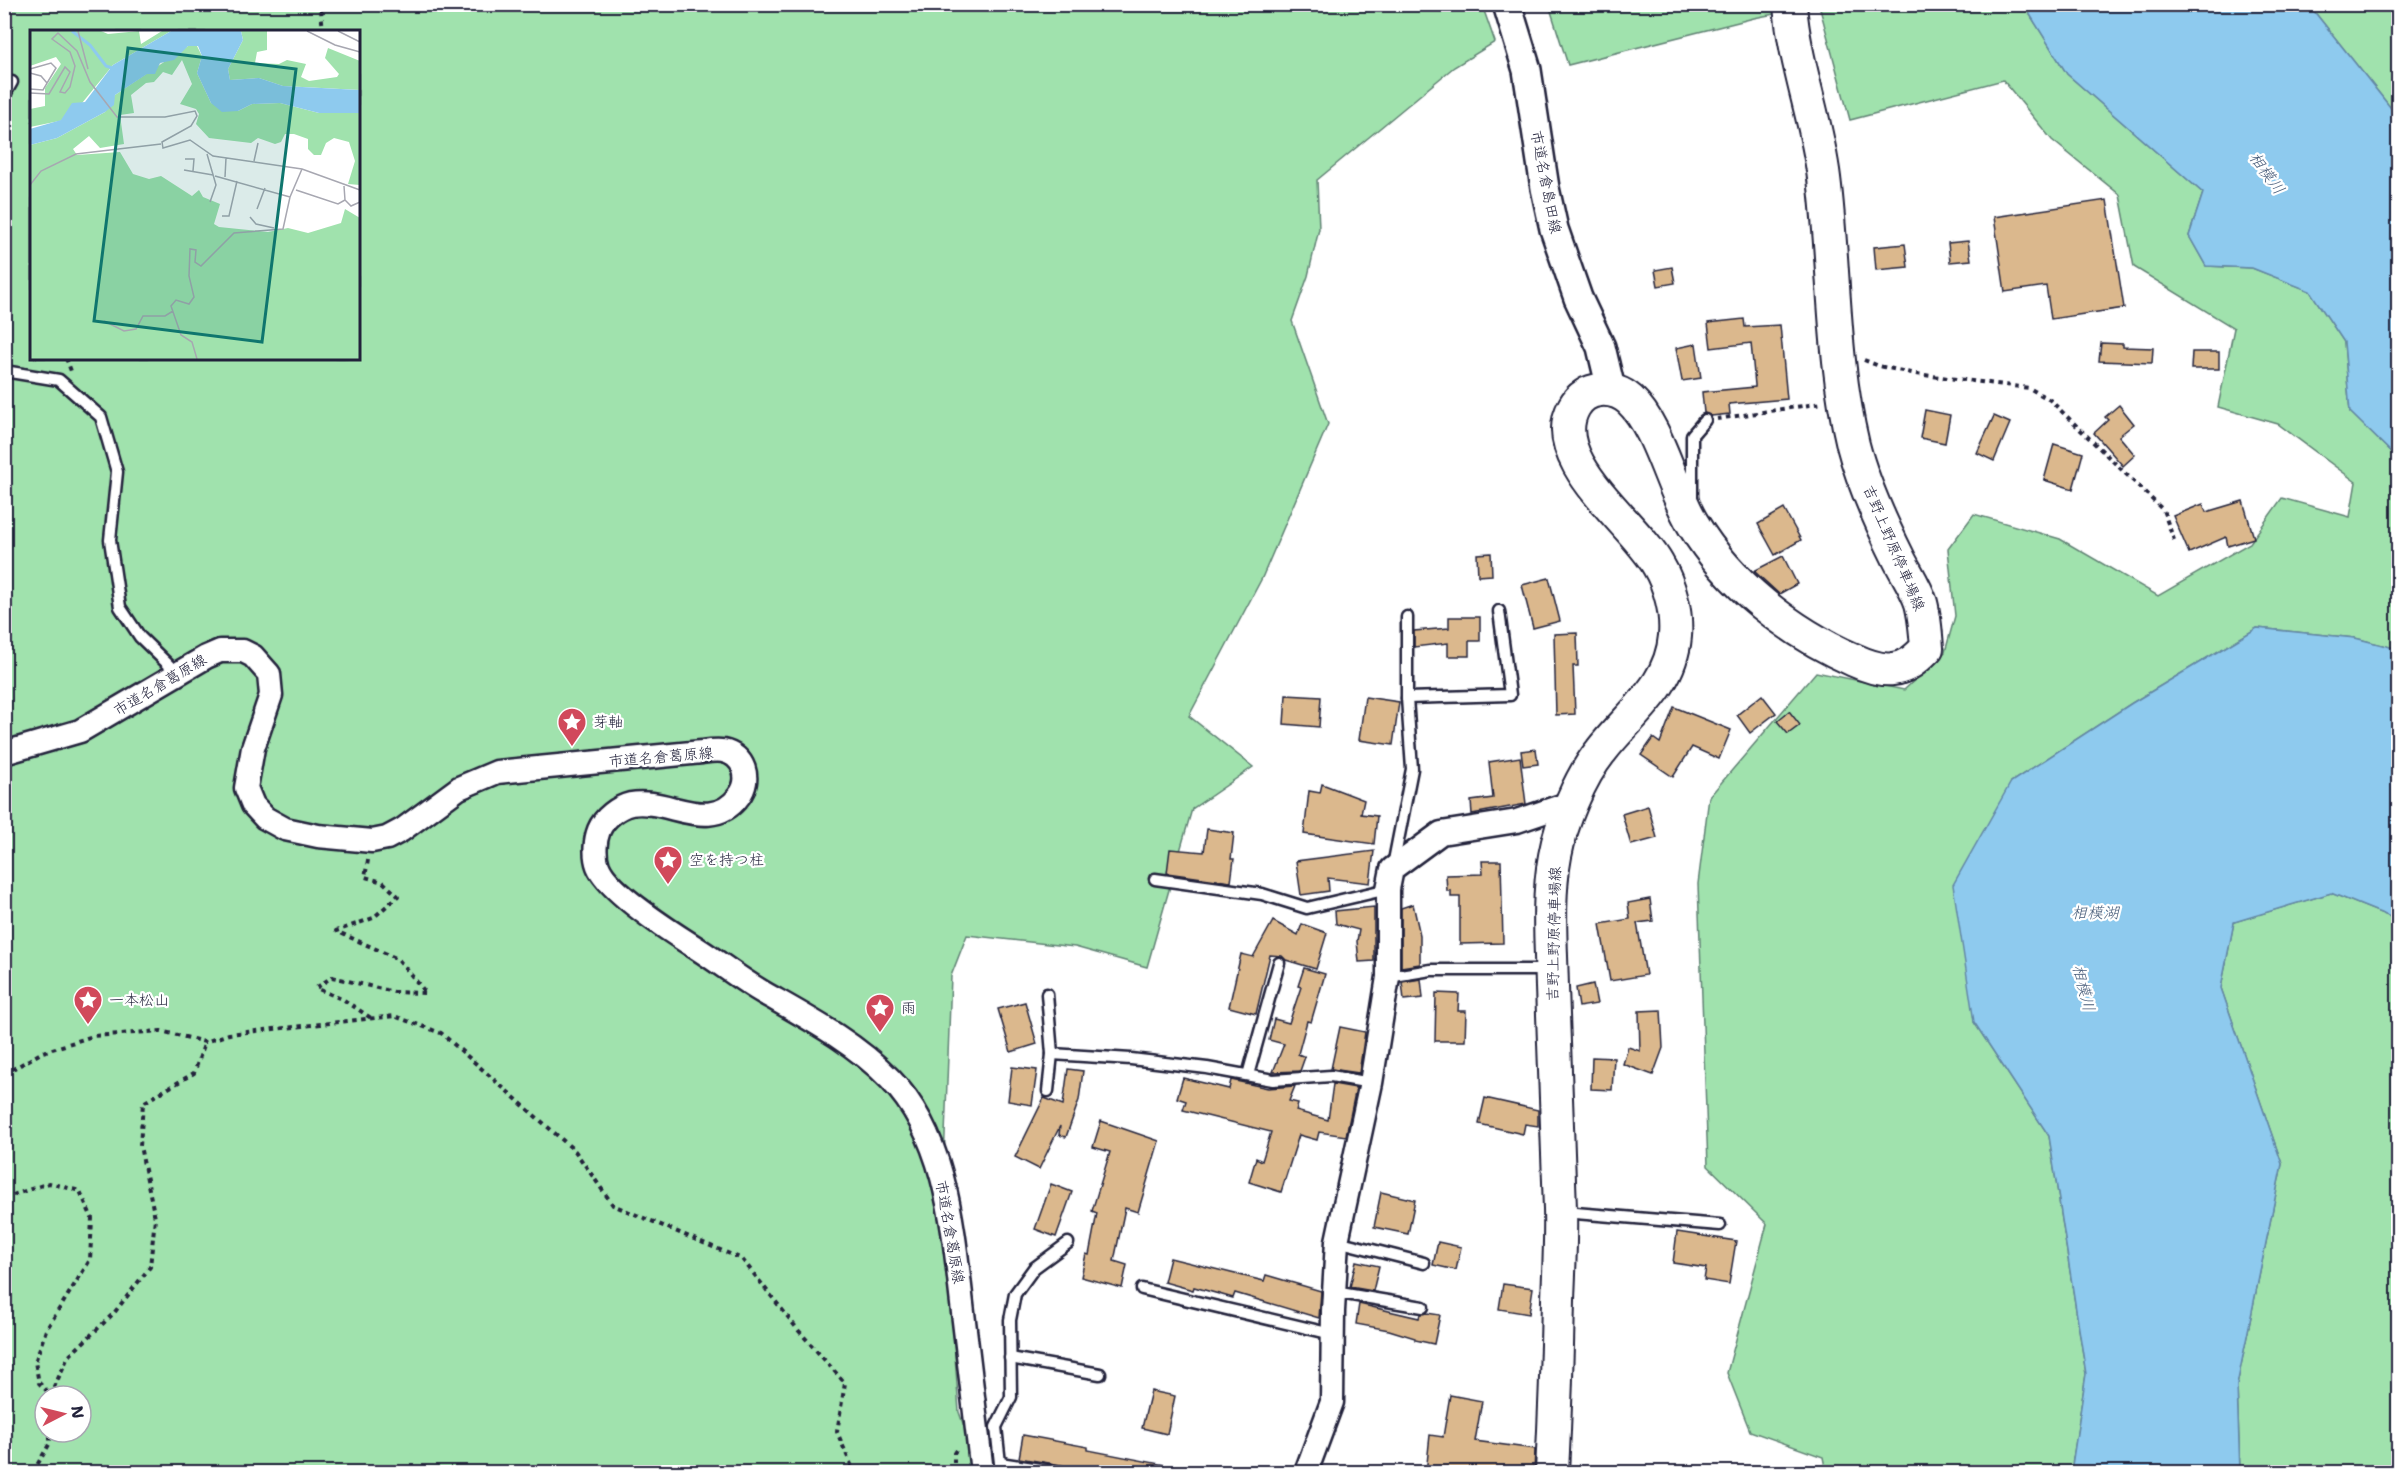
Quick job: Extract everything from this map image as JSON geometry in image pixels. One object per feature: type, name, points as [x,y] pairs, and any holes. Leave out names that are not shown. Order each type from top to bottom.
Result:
[{"type":"main road","name":"吉野上野原停車場線","points":[[1552,1473],[1560,1212],[1551,969],[1551,883],[1556,852],[1573,802],[1598,753],[1652,694],[1664,676],[1671,660],[1676,633],[1671,599],[1658,564],[1586,476],[1571,451],[1568,428],[1572,409],[1581,397],[1595,390],[1611,389],[1627,397],[1640,412],[1653,435],[1692,523],[1714,555],[1739,582],[1797,630],[1866,665],[1889,671],[1912,664],[1927,648],[1926,626],[1921,602],[1879,519],[1853,447],[1838,350],[1824,178],[1814,120],[1792,32],[1790,4]]},
{"type":"street","name":"市道名倉島田線","points":[[1507,4],[1527,70],[1545,188],[1554,229],[1578,298],[1601,347],[1611,389]]},
{"type":"street","name":"市道名倉葛原線","points":[[4,753],[80,731],[177,673],[220,651],[234,650],[253,656],[269,674],[272,683],[266,714],[253,748],[246,788],[253,805],[265,818],[285,830],[318,836],[372,841],[395,834],[459,788],[497,772],[702,752],[723,751],[733,755],[741,762],[745,780],[742,793],[724,810],[698,815],[642,803],[619,808],[601,825],[596,838],[597,865],[605,877],[623,894],[671,933],[761,992],[839,1037],[875,1065],[905,1098],[927,1137],[947,1201],[994,1469]]},
{"type":"street","points":[[1306,1473],[1332,1402],[1332,1334],[1337,1241],[1371,1083],[1388,977],[1390,879],[1441,833],[1516,821],[1573,802]]},
{"type":"lane","points":[[4,96],[12,82]]},
{"type":"lane","points":[[4,371],[59,380],[101,417],[117,472],[110,540],[120,607],[140,637],[177,673]]},
{"type":"lane","points":[[1692,523],[1692,435],[1705,420]]},
{"type":"lane","points":[[1407,698],[1510,695],[1499,610]]},
{"type":"lane","points":[[1155,879],[1262,894],[1307,908],[1390,879],[1412,769],[1407,698],[1407,616]]},
{"type":"lane","points":[[1248,1075],[1279,963]]},
{"type":"lane","points":[[1388,977],[1431,970],[1551,969]]},
{"type":"lane","points":[[1047,994],[1052,1054],[1048,1091]]},
{"type":"lane","points":[[1052,1054],[1131,1059],[1207,1068],[1273,1080],[1331,1076],[1371,1083]]},
{"type":"lane","points":[[1560,1212],[1720,1225]]},
{"type":"lane","points":[[1337,1241],[1424,1263]]},
{"type":"lane","points":[[1060,1473],[994,1469],[996,1427],[1011,1397],[1010,1320],[1015,1294],[1034,1268],[1068,1242]]},
{"type":"lane","points":[[1142,1288],[1332,1334]]},
{"type":"lane","points":[[1334,1292],[1423,1307]]},
{"type":"lane","points":[[1010,1358],[1100,1374]]},
{"type":"path","points":[[323,30],[321,10],[324,4]]},
{"type":"path","points":[[1838,350],[1879,366],[1916,374],[2029,388],[2050,400],[2163,510],[2174,540]]},
{"type":"path","points":[[1705,420],[1844,400]]},
{"type":"path","points":[[371,1018],[344,1000],[316,988],[332,977],[394,992],[426,993],[398,959],[336,931],[373,918],[398,896],[383,882],[365,877],[372,841]]},
{"type":"path","points":[[4,1074],[43,1052],[93,1036],[161,1031],[205,1042],[229,1034],[394,1016],[441,1033],[575,1151],[613,1204],[741,1259],[844,1383],[837,1432],[852,1467],[859,1473]]},
{"type":"path","points":[[55,1384],[68,1357],[114,1313],[150,1267],[155,1218],[140,1146],[143,1103],[194,1073],[205,1042]]},
{"type":"path","points":[[4,1198],[50,1183],[80,1191],[92,1218],[90,1260],[46,1330],[35,1362],[40,1384]]},
{"type":"path","points":[[33,1473],[49,1444]]},
{"type":"green space","points":[[5,5],[1482,5],[1495,42],[1454,67],[1317,180],[1319,229],[1308,276],[1292,321],[1328,424],[1262,578],[1189,716],[1253,767],[1192,809],[1147,967],[1075,947],[967,935],[951,976],[943,1188],[959,1412],[980,1472],[5,1472]]},
{"type":"green space","points":[[1549,5],[1819,5],[1754,18],[1568,65]]},
{"type":"green space","points":[[1819,5],[2024,5],[2067,74],[2203,193],[2189,236],[2206,266],[2252,268],[2310,291],[2344,342],[2350,412],[2398,459],[2398,649],[2355,638],[2257,628],[2132,703],[2011,782],[1974,1022],[2049,1136],[2086,1374],[2071,1472],[1826,1472],[1823,1457],[1750,1431],[1727,1373],[1767,1224],[1708,1166],[1698,884],[1709,797],[1816,672],[1904,690],[1945,652],[1955,616],[1948,549],[1974,514],[2060,539],[2158,596],[2250,543],[2282,498],[2350,517],[2356,482],[2278,424],[2218,407],[2234,328],[2134,267],[2120,195],[2052,140],[2003,80],[1850,120]]},
{"type":"green space","points":[[2309,5],[2398,5],[2398,117]]},
{"type":"green space","points":[[2331,893],[2398,920],[2398,1472],[2240,1472],[2237,1385],[2282,1164],[2221,988],[2234,922]]},
{"type":"water","name":"相模川","points":[[2024,5],[2309,5],[2398,117],[2398,459],[2350,412],[2344,342],[2310,291],[2252,268],[2206,266],[2189,236],[2203,193],[2067,74]]},
{"type":"water","name":"相模湖","points":[[2257,628],[2355,638],[2398,649],[2398,920],[2331,893],[2234,922],[2221,988],[2282,1164],[2237,1385],[2240,1472],[2071,1472],[2086,1374],[2049,1136],[1974,1022],[1953,885],[2011,782],[2132,703]]},
{"type":"building","points":[[2107,200],[2124,308],[2051,319],[2046,286],[2005,292],[1994,217]]},
{"type":"building","points":[[1968,241],[1971,260],[1950,262],[1948,243]]},
{"type":"building","points":[[1905,244],[1908,267],[1876,270],[1874,247]]},
{"type":"building","points":[[1672,267],[1675,283],[1658,286],[1655,270]]},
{"type":"building","points":[[1744,319],[1745,327],[1780,325],[1787,399],[1729,404],[1730,414],[1711,416],[1704,413],[1702,392],[1755,387],[1755,385],[1751,343],[1711,348],[1708,323]]},
{"type":"building","points":[[2101,343],[2123,344],[2123,347],[2153,348],[2152,363],[2099,361]]},
{"type":"building","points":[[1696,344],[1701,378],[1682,381],[1676,348]]},
{"type":"building","points":[[2192,352],[2219,352],[2219,369],[2191,369]]},
{"type":"building","points":[[2119,405],[2134,424],[2119,436],[2135,455],[2123,466],[2094,433],[2108,420],[2105,417]]},
{"type":"building","points":[[1925,410],[1950,415],[1945,443],[1920,438]]},
{"type":"building","points":[[1994,416],[2010,423],[1994,461],[1977,453]]},
{"type":"building","points":[[2054,444],[2083,453],[2073,489],[2044,480]]},
{"type":"building","points":[[2243,501],[2254,538],[2228,546],[2226,537],[2189,553],[2173,516],[2203,504],[2206,512]]},
{"type":"building","points":[[1784,509],[1801,540],[1775,555],[1758,524]]},
{"type":"building","points":[[1491,553],[1492,575],[1478,576],[1477,554]]},
{"type":"building","points":[[1783,556],[1797,584],[1779,594],[1754,571]]},
{"type":"building","points":[[1549,578],[1560,621],[1533,628],[1522,585]]},
{"type":"building","points":[[1449,617],[1480,617],[1480,641],[1469,641],[1469,656],[1448,656],[1448,643],[1414,647],[1414,631],[1449,628]]},
{"type":"building","points":[[1577,633],[1578,666],[1573,666],[1575,714],[1556,715],[1554,634]]},
{"type":"building","points":[[1286,695],[1321,697],[1319,727],[1284,724]]},
{"type":"building","points":[[1762,695],[1776,713],[1750,733],[1737,715]]},
{"type":"building","points":[[1365,697],[1399,702],[1393,745],[1359,740]]},
{"type":"building","points":[[1674,707],[1731,730],[1719,759],[1692,747],[1673,777],[1641,755],[1653,738],[1660,743]]},
{"type":"building","points":[[1789,711],[1800,725],[1788,734],[1777,721]]},
{"type":"building","points":[[1536,749],[1538,764],[1523,766],[1521,751]]},
{"type":"building","points":[[1520,757],[1526,804],[1472,814],[1471,801],[1493,798],[1489,762]]},
{"type":"building","points":[[1322,784],[1364,800],[1361,814],[1377,816],[1374,844],[1304,834],[1309,791],[1320,793]]},
{"type":"building","points":[[1648,806],[1657,838],[1631,845],[1622,814]]},
{"type":"building","points":[[1207,829],[1234,833],[1231,882],[1167,873],[1170,849],[1204,852]]},
{"type":"building","points":[[1374,851],[1370,883],[1328,878],[1329,891],[1301,895],[1296,861]]},
{"type":"building","points":[[1482,861],[1501,861],[1503,943],[1460,944],[1460,897],[1451,897],[1451,891],[1447,891],[1446,875],[1483,874]]},
{"type":"building","points":[[1650,899],[1653,921],[1637,923],[1646,975],[1610,981],[1600,924],[1630,919],[1628,903]]},
{"type":"building","points":[[1413,904],[1420,935],[1420,964],[1401,967],[1401,908]]},
{"type":"building","points":[[1374,907],[1374,961],[1359,962],[1357,941],[1359,930],[1336,924],[1335,911]]},
{"type":"building","points":[[1273,921],[1298,935],[1302,924],[1327,933],[1316,969],[1286,960],[1282,956],[1270,955],[1256,1014],[1229,1007],[1241,954],[1253,957]]},
{"type":"building","points":[[1304,968],[1325,974],[1311,1022],[1307,1021],[1298,1054],[1305,1057],[1300,1071],[1273,1072],[1284,1044],[1269,1040],[1274,1019],[1289,1023],[1301,987],[1298,986]]},
{"type":"building","points":[[1421,979],[1423,998],[1404,1000],[1402,982]]},
{"type":"building","points":[[1593,984],[1597,1004],[1579,1007],[1576,988]]},
{"type":"building","points":[[1436,993],[1459,994],[1458,1011],[1466,1011],[1465,1041],[1435,1041]]},
{"type":"building","points":[[1025,1002],[1037,1044],[1011,1052],[998,1009]]},
{"type":"building","points":[[1661,1010],[1663,1048],[1653,1075],[1623,1064],[1628,1047],[1640,1051],[1639,1011]]},
{"type":"building","points":[[1340,1027],[1365,1032],[1359,1073],[1331,1069]]},
{"type":"building","points":[[1592,1057],[1614,1058],[1612,1090],[1591,1089]]},
{"type":"building","points":[[1012,1067],[1037,1070],[1032,1105],[1008,1101]]},
{"type":"building","points":[[1068,1069],[1083,1071],[1079,1100],[1066,1137],[1059,1135],[1060,1126],[1039,1169],[1015,1157],[1044,1098],[1063,1105]]},
{"type":"building","points":[[1183,1078],[1229,1089],[1231,1080],[1268,1088],[1295,1086],[1289,1101],[1298,1103],[1296,1111],[1328,1120],[1333,1084],[1356,1088],[1346,1136],[1319,1132],[1317,1140],[1299,1135],[1281,1192],[1249,1182],[1256,1158],[1262,1161],[1271,1132],[1183,1110],[1186,1101],[1177,1098]]},
{"type":"building","points":[[1485,1098],[1538,1110],[1538,1126],[1525,1124],[1523,1134],[1479,1124]]},
{"type":"building","points":[[1101,1121],[1159,1141],[1138,1212],[1125,1208],[1114,1261],[1127,1265],[1122,1288],[1081,1277],[1086,1254],[1089,1255],[1097,1213],[1092,1211],[1110,1152],[1093,1147]]},
{"type":"building","points":[[1051,1184],[1072,1192],[1056,1237],[1035,1229]]},
{"type":"building","points":[[1381,1192],[1415,1200],[1408,1234],[1374,1227]]},
{"type":"building","points":[[1677,1232],[1736,1241],[1729,1284],[1704,1280],[1706,1268],[1673,1263]]},
{"type":"building","points":[[1438,1242],[1461,1247],[1456,1270],[1433,1265]]},
{"type":"building","points":[[1170,1258],[1264,1281],[1266,1275],[1321,1291],[1319,1318],[1235,1293],[1233,1298],[1194,1287],[1193,1290],[1164,1282]]},
{"type":"building","points":[[1356,1261],[1379,1266],[1373,1291],[1350,1287]]},
{"type":"building","points":[[1503,1284],[1533,1288],[1529,1314],[1499,1309]]},
{"type":"building","points":[[1359,1304],[1419,1318],[1420,1314],[1427,1313],[1440,1315],[1434,1344],[1415,1340],[1415,1338],[1389,1330],[1356,1324]]},
{"type":"building","points":[[1151,1391],[1175,1396],[1167,1434],[1142,1428]]},
{"type":"building","points":[[1450,1395],[1482,1401],[1475,1441],[1535,1449],[1534,1473],[1426,1473],[1430,1435],[1443,1437]]},
{"type":"building","points":[[1023,1435],[1165,1465],[1164,1473],[1090,1473],[1061,1465],[1019,1458]]},
{"type":"place","name":"芽軸","points":[[572,748]]},
{"type":"place","name":"空を持つ柱","points":[[668,886]]},
{"type":"place","name":"一本松山","points":[[88,1026]]},
{"type":"place","name":"雨","points":[[880,1034]]}]
